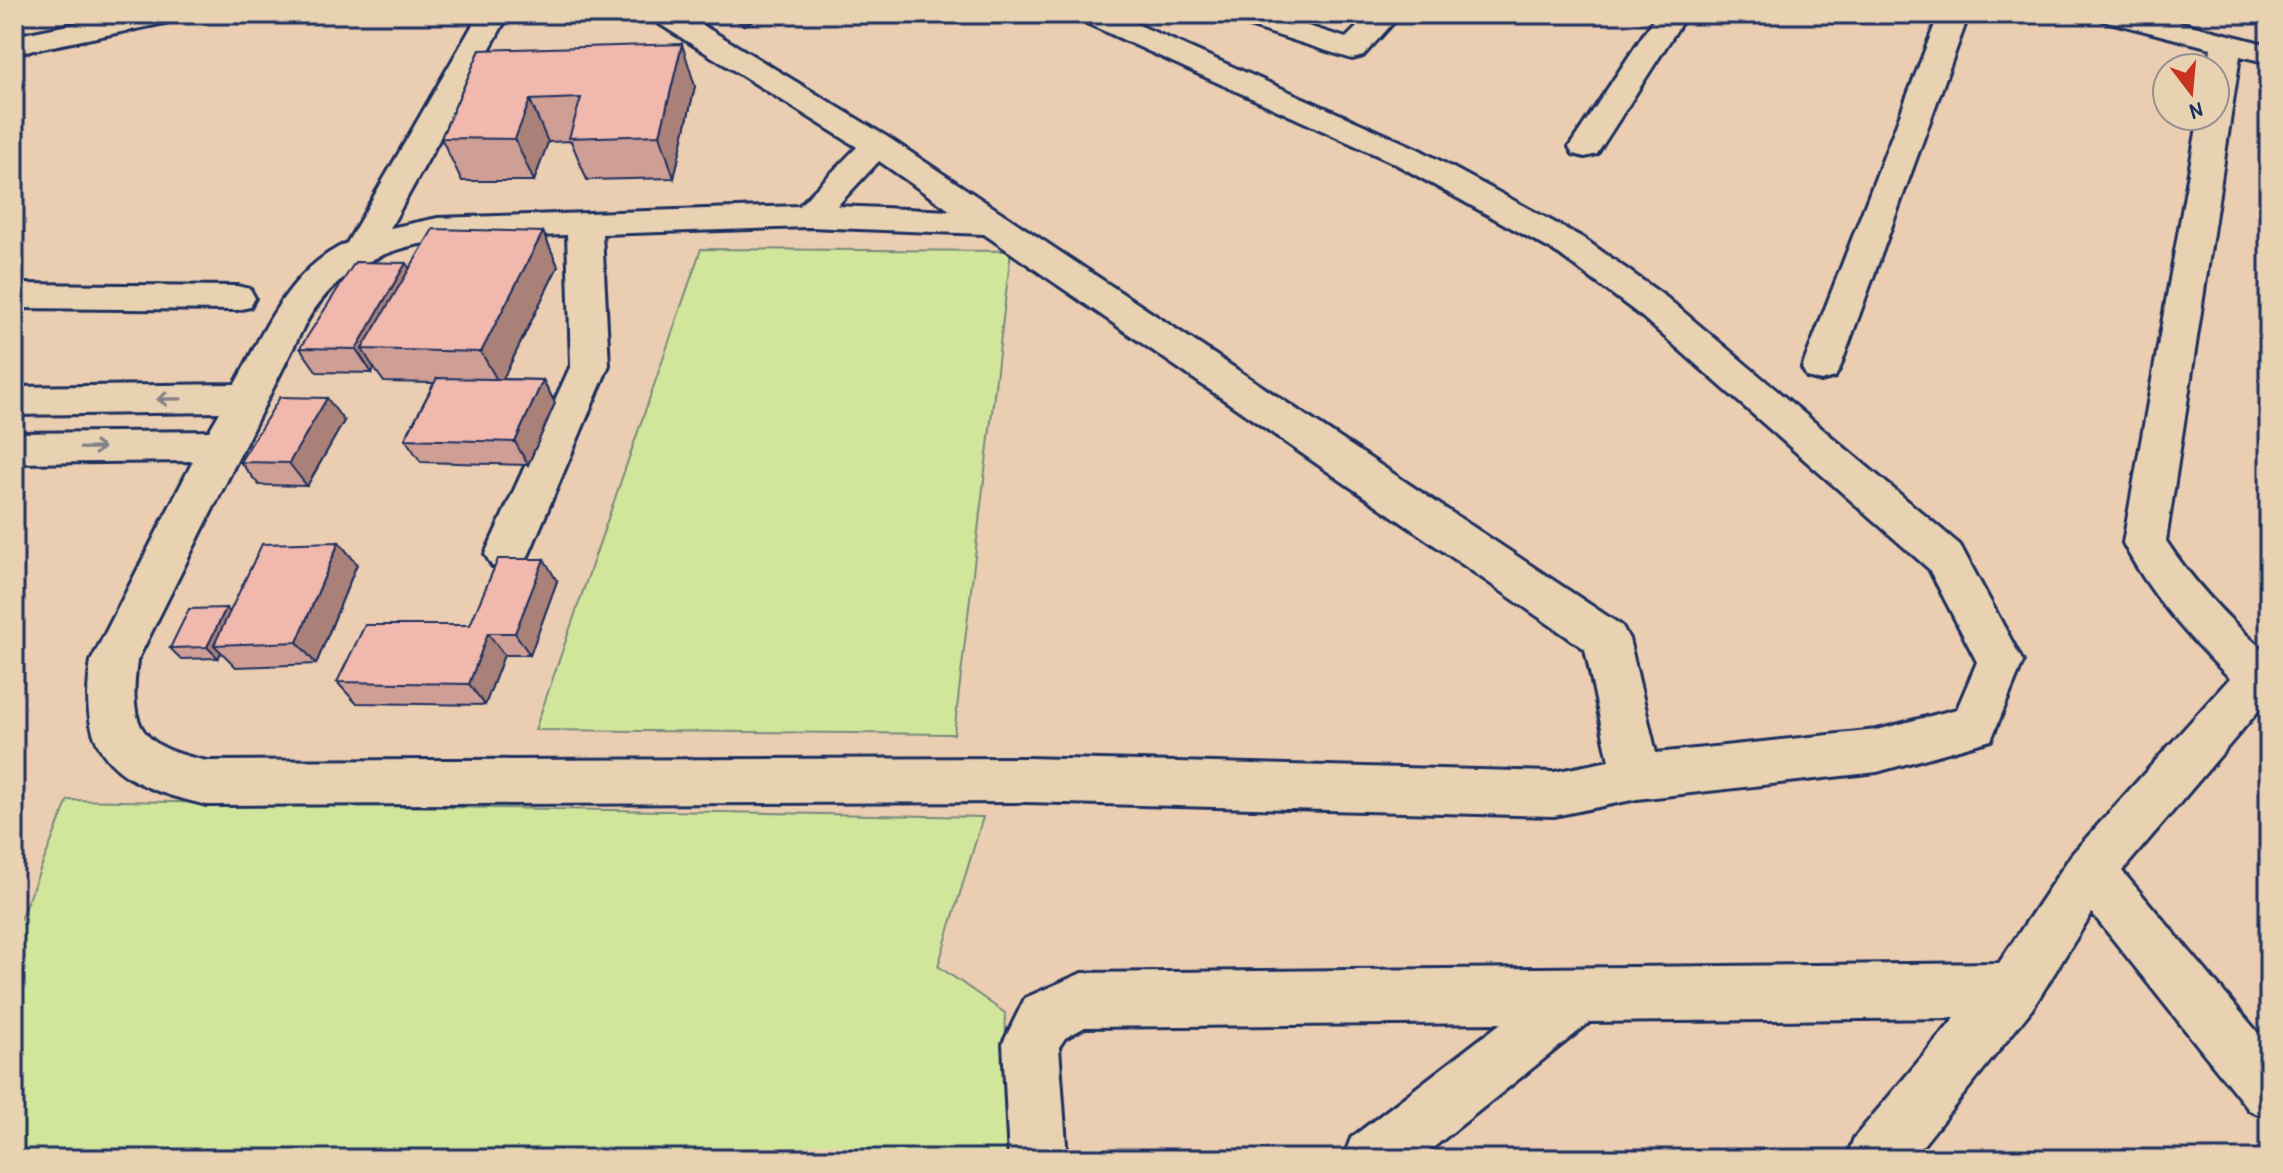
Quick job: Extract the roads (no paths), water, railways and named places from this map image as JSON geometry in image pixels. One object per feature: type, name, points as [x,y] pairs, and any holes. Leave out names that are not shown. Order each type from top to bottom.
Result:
[{"type":"street","points":[[14,45],[165,14]]},
{"type":"street","points":[[360,251],[494,14]]},
{"type":"street","points":[[663,14],[877,145],[1606,639],[1637,777]]},
{"type":"street","points":[[991,223],[808,216],[438,229],[398,237],[360,251],[317,279],[247,398],[114,661],[108,691],[110,719],[122,743],[142,763],[171,776],[207,783],[1026,780],[1554,794],[1637,777],[1877,751],[1974,725],[2000,662],[1945,557],[1654,307],[1571,246],[1406,156],[1090,14]]},
{"type":"street","points":[[1240,14],[1352,50],[1386,14]]},
{"type":"street","points":[[1585,147],[1672,14]]},
{"type":"street","points":[[1821,368],[1954,14]]},
{"type":"street","points":[[2112,14],[2269,54]]},
{"type":"street","points":[[2226,52],[2227,44]]},
{"type":"street","points":[[1875,1159],[2013,990],[2090,871],[2266,676],[2192,609],[2172,586],[2144,543],[2212,132]]},
{"type":"street","points":[[808,216],[877,145]]},
{"type":"street","points":[[507,554],[590,365],[584,223]]},
{"type":"street","points":[[14,296],[237,298]]},
{"type":"street","points":[[14,401],[247,398]]},
{"type":"street","points":[[14,448],[222,446]]},
{"type":"street","points":[[2090,871],[2269,1090]]},
{"type":"street","points":[[1038,1159],[1031,1043],[1045,1018],[1082,1000],[2013,990]]},
{"type":"street","points":[[1372,1159],[1579,996]]}]
